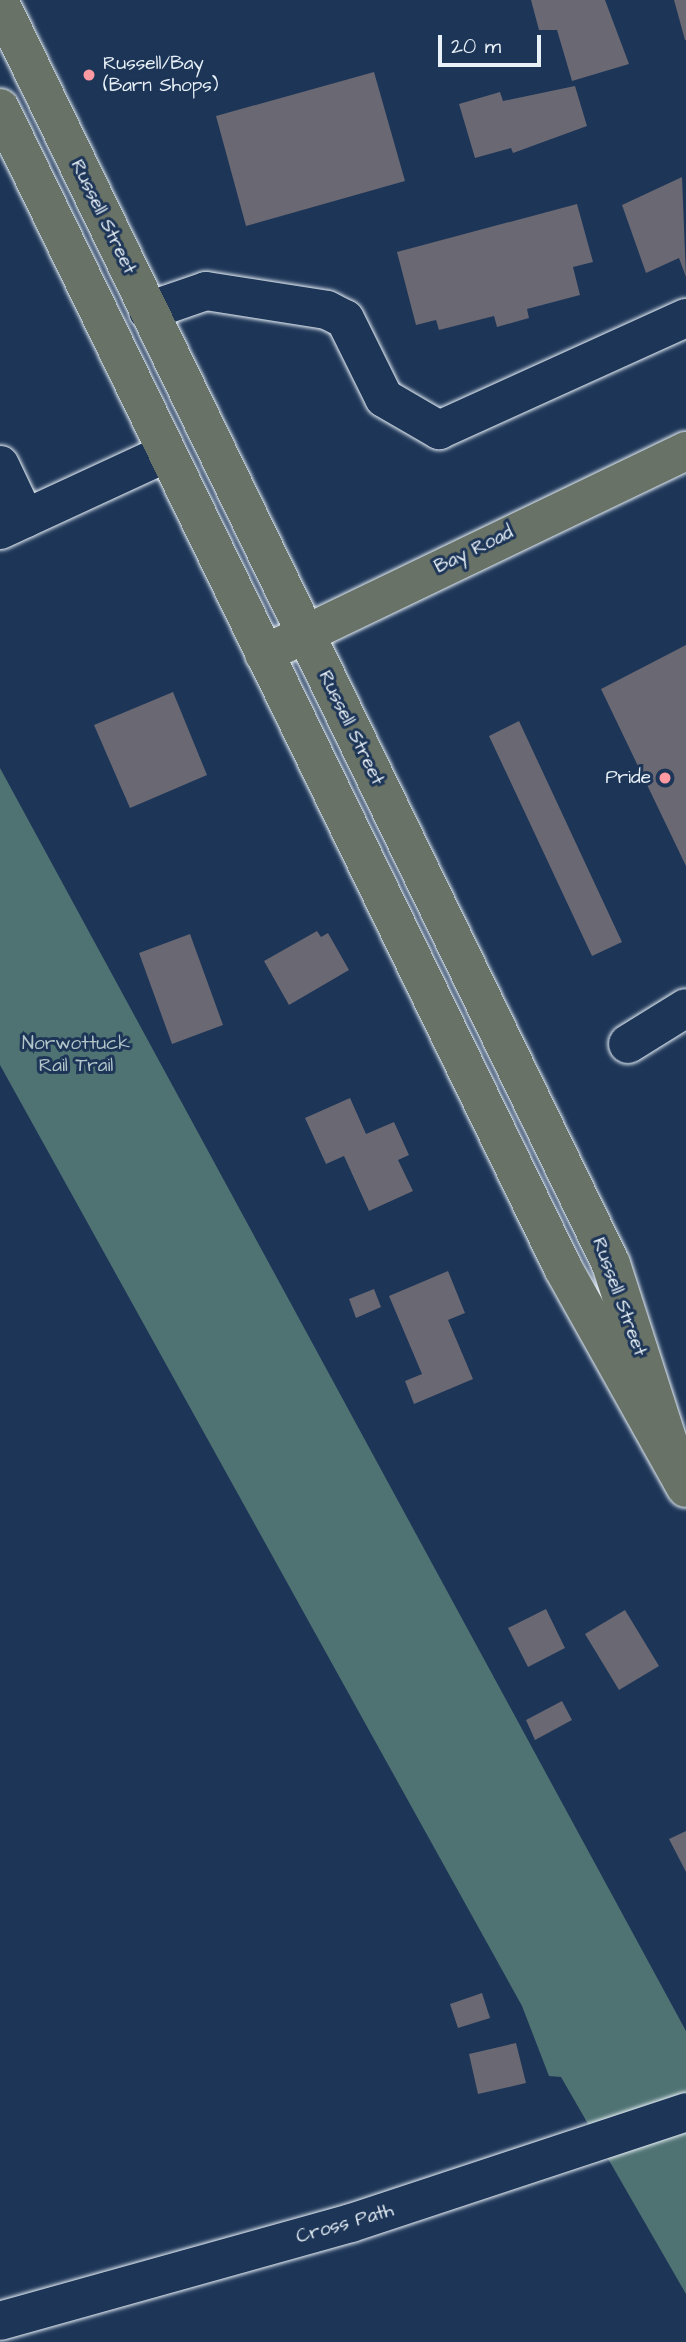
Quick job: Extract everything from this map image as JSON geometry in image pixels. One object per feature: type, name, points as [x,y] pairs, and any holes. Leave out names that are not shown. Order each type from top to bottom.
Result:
[{"type":"main road","name":"Russell Street","points":[[0,3],[611,1264],[680,1475]]},
{"type":"main road","name":"Russell Street","points":[[0,108],[563,1268],[680,1475]]},
{"type":"main road","name":"Bay Road","points":[[264,654],[686,451]]},
{"type":"street","points":[[148,310],[206,291],[327,310],[345,319],[384,398],[439,430],[686,318]]},
{"type":"street","points":[[0,465],[13,524],[167,453]]},
{"type":"street","points":[[628,1044],[686,1008]]},
{"type":"street","name":"Cross Path","points":[[0,2321],[351,2223],[686,2112]]},
{"type":"green space","name":"Norwottuck Rail Trail","points":[[0,768],[686,2031],[686,2294],[561,2077],[549,2076],[522,2006],[0,1065]]},
{"type":"building","points":[[531,0],[605,0],[629,64],[572,81],[557,30],[539,30]]},
{"type":"building","points":[[674,0],[686,0],[686,40],[685,40]]},
{"type":"building","points":[[374,72],[405,181],[246,226],[216,116]]},
{"type":"building","points":[[575,86],[587,126],[513,153],[511,148],[475,158],[459,104],[500,92],[503,101]]},
{"type":"building","points":[[682,177],[686,277],[679,258],[646,273],[622,205]]},
{"type":"building","points":[[577,204],[593,262],[573,267],[580,295],[527,309],[529,318],[497,327],[494,316],[439,330],[436,320],[416,325],[397,252]]},
{"type":"building","name":"Pride","points":[[686,645],[686,866],[601,689]]},
{"type":"building","points":[[173,692],[207,775],[130,808],[94,725]]},
{"type":"building","name":"Pride","points":[[519,721],[622,942],[592,956],[489,736]]},
{"type":"building","points":[[317,931],[321,937],[328,933],[349,970],[289,1005],[264,961]]},
{"type":"building","points":[[190,934],[223,1025],[172,1044],[139,953]]},
{"type":"building","points":[[350,1098],[366,1134],[394,1122],[409,1155],[398,1160],[413,1191],[369,1211],[344,1156],[326,1164],[305,1118]]},
{"type":"building","points":[[448,1271],[465,1313],[448,1320],[473,1379],[414,1404],[405,1381],[422,1374],[389,1296]]},
{"type":"building","points":[[374,1289],[381,1307],[356,1318],[349,1299]]},
{"type":"building","points":[[546,1609],[565,1648],[528,1667],[508,1628]]},
{"type":"building","points":[[625,1610],[659,1666],[619,1690],[585,1634]]},
{"type":"building","points":[[562,1701],[572,1720],[535,1740],[526,1720]]},
{"type":"building","points":[[686,1831],[686,1872],[669,1839]]},
{"type":"building","points":[[482,1993],[490,2018],[458,2028],[450,2004]]},
{"type":"building","points":[[516,2043],[526,2083],[478,2094],[469,2054]]},
{"type":"place","name":"Russell/Bay (Barn Shops)","points":[[89,75]]},
{"type":"place","name":"Pride","points":[[665,778]]}]
